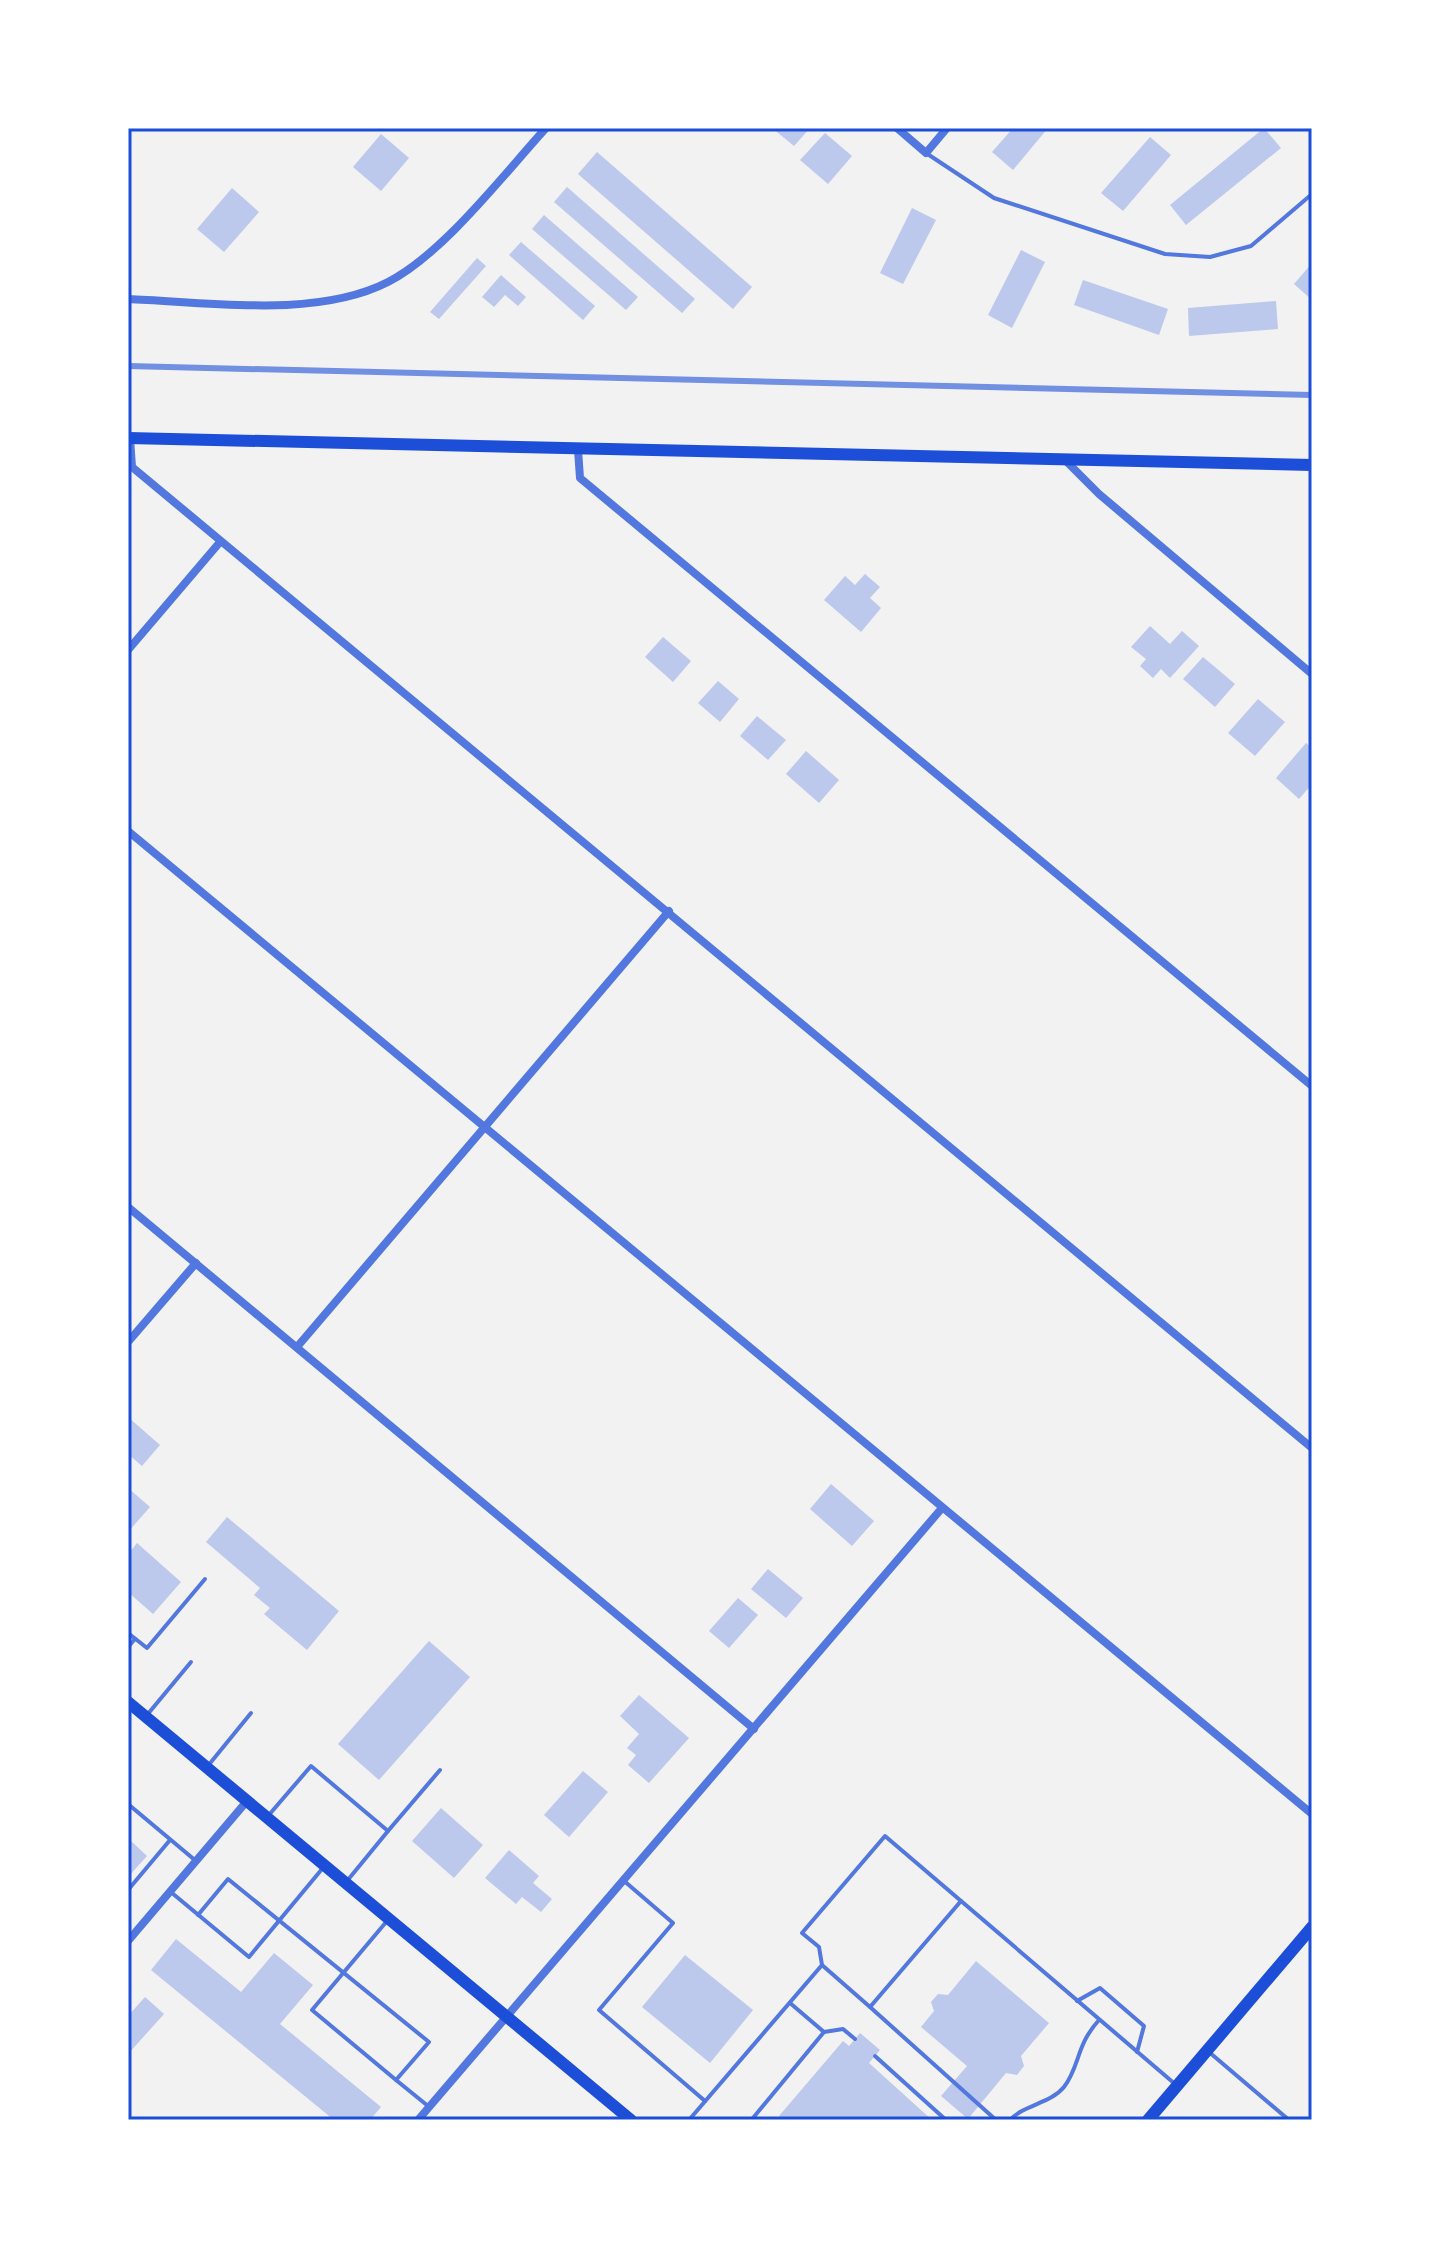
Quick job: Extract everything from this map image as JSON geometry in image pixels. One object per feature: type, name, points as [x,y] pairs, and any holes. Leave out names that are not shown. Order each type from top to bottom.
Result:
[{"type":"main road","points":[[129,438],[1312,465]]},
{"type":"main road","points":[[128,1702],[631,2120]]},
{"type":"main road","points":[[1148,2120],[1312,1927]]},
{"type":"street","points":[[128,299],[304,303],[344,299],[390,281],[427,254],[546,128]]},
{"type":"street","points":[[897,128],[926,153],[947,128]]},
{"type":"street","points":[[129,438],[132,467],[1312,1448]]},
{"type":"street","points":[[578,450],[580,478],[1312,1086]]},
{"type":"street","points":[[1065,460],[1120,512],[1312,674]]},
{"type":"street","points":[[128,650],[220,542]]},
{"type":"street","points":[[128,831],[1312,1814]]},
{"type":"street","points":[[297,1347],[669,911]]},
{"type":"street","points":[[128,1207],[754,1729]]},
{"type":"street","points":[[128,1342],[196,1263]]},
{"type":"street","points":[[418,2120],[942,1508]]},
{"type":"street","points":[[128,1941],[247,1801]]},
{"type":"lane","points":[[926,153],[994,198],[1165,254],[1210,257],[1251,246],[1312,194]]},
{"type":"lane","points":[[128,1633],[147,1648],[205,1579]]},
{"type":"lane","points":[[128,1647],[135,1639]]},
{"type":"lane","points":[[145,1717],[191,1662]]},
{"type":"lane","points":[[206,1768],[251,1713]]},
{"type":"lane","points":[[266,1818],[311,1766],[388,1831]]},
{"type":"lane","points":[[346,1883],[440,1770]]},
{"type":"lane","points":[[128,1804],[196,1861]]},
{"type":"lane","points":[[996,2120],[822,1965],[819,1947],[802,1933],[885,1836],[1177,2086]]},
{"type":"lane","points":[[128,1890],[171,1840]]},
{"type":"lane","points":[[170,1892],[249,1957],[324,1866]]},
{"type":"lane","points":[[198,1915],[228,1879],[429,2042],[396,2080]]},
{"type":"lane","points":[[623,1880],[673,1923],[599,2010],[705,2101]]},
{"type":"lane","points":[[870,2007],[961,1901]]},
{"type":"lane","points":[[389,1919],[312,2010],[429,2107]]},
{"type":"lane","points":[[689,2120],[822,1965]]},
{"type":"lane","points":[[1077,2001],[1100,1988],[1144,2026],[1137,2052]]},
{"type":"lane","points":[[790,2003],[824,2032]]},
{"type":"lane","points":[[1010,2120],[1018,2111],[1047,2101],[1062,2089],[1073,2072],[1078,2050],[1099,2020]]},
{"type":"lane","points":[[754,2119],[824,2032],[843,2029],[855,2039]]},
{"type":"lane","points":[[1208,2051],[1289,2120]]},
{"type":"lane","points":[[875,2056],[939,2110],[946,2120]]},
{"type":"building","points":[[772,128],[810,128],[794,146]]},
{"type":"building","points":[[1013,128],[1048,128],[1013,170],[992,152]]},
{"type":"building","points":[[1264,128],[1281,148],[1186,225],[1170,205]]},
{"type":"building","points":[[825,133],[852,156],[828,184],[800,160]]},
{"type":"building","points":[[381,134],[409,158],[381,191],[353,167]]},
{"type":"building","points":[[1150,137],[1171,155],[1123,211],[1101,193]]},
{"type":"building","points":[[597,152],[752,287],[733,309],[578,174]]},
{"type":"building","points":[[567,187],[695,299],[682,313],[554,202]]},
{"type":"building","points":[[232,188],[259,212],[224,252],[197,229]]},
{"type":"building","points":[[912,208],[936,220],[903,284],[880,273]]},
{"type":"building","points":[[544,215],[638,297],[626,310],[532,229]]},
{"type":"building","points":[[521,242],[595,306],[583,320],[509,255]]},
{"type":"building","points":[[1021,250],[1045,262],[1012,328],[988,315]]},
{"type":"building","points":[[477,258],[486,266],[439,319],[430,312]]},
{"type":"building","points":[[1312,263],[1312,300],[1294,284]]},
{"type":"building","points":[[501,275],[526,297],[518,306],[505,295],[494,307],[482,297]]},
{"type":"building","points":[[1083,280],[1168,309],[1159,335],[1074,305]]},
{"type":"building","points":[[1276,301],[1278,329],[1189,336],[1188,308]]},
{"type":"building","points":[[865,574],[880,587],[870,598],[881,608],[861,632],[824,600],[845,576],[855,585]]},
{"type":"building","points":[[1150,626],[1170,644],[1182,631],[1199,646],[1170,678],[1161,669],[1153,678],[1140,666],[1146,659],[1131,647]]},
{"type":"building","points":[[663,637],[691,661],[673,682],[645,657]]},
{"type":"building","points":[[1203,657],[1235,684],[1215,707],[1183,679]]},
{"type":"building","points":[[718,681],[739,699],[720,722],[698,703]]},
{"type":"building","points":[[1258,699],[1285,722],[1255,756],[1228,733]]},
{"type":"building","points":[[757,716],[786,740],[768,760],[740,736]]},
{"type":"building","points":[[1306,743],[1312,748],[1312,784],[1299,799],[1276,778]]},
{"type":"building","points":[[806,751],[839,780],[819,803],[786,774]]},
{"type":"building","points":[[128,1417],[160,1445],[142,1466],[128,1454]]},
{"type":"building","points":[[831,1484],[874,1521],[852,1546],[810,1509]]},
{"type":"building","points":[[128,1488],[150,1507],[128,1532]]},
{"type":"building","points":[[227,1517],[339,1611],[307,1650],[264,1614],[270,1608],[254,1595],[260,1588],[206,1542]]},
{"type":"building","points":[[137,1543],[181,1582],[153,1614],[128,1592],[128,1554]]},
{"type":"building","points":[[768,1569],[803,1598],[786,1618],[751,1589]]},
{"type":"building","points":[[738,1598],[758,1615],[729,1648],[709,1631]]},
{"type":"building","points":[[429,1641],[470,1677],[379,1780],[338,1744]]},
{"type":"building","points":[[639,1695],[689,1738],[649,1783],[628,1765],[636,1755],[627,1748],[639,1734],[620,1716]]},
{"type":"building","points":[[583,1771],[608,1792],[569,1837],[544,1815]]},
{"type":"building","points":[[441,1808],[483,1845],[454,1878],[412,1841]]},
{"type":"building","points":[[128,1838],[147,1856],[128,1877]]},
{"type":"building","points":[[509,1850],[539,1876],[533,1883],[552,1899],[541,1912],[522,1897],[516,1904],[485,1878]]},
{"type":"building","points":[[176,1939],[241,1992],[274,1953],[313,1985],[280,2024],[381,2107],[370,2120],[334,2120],[151,1970]]},
{"type":"building","points":[[685,1955],[753,2010],[710,2063],[642,2007]]},
{"type":"building","points":[[976,1961],[1049,2023],[1021,2056],[1024,2066],[1017,2075],[1006,2073],[968,2119],[941,2096],[967,2066],[921,2027],[934,2011],[931,2002],[938,1994],[948,1995]]},
{"type":"building","points":[[145,1997],[164,2014],[128,2054],[128,2016]]},
{"type":"building","points":[[860,2033],[880,2050],[869,2063],[932,2120],[784,2120],[779,2116],[843,2041],[849,2046]]},
{"type":"railway","points":[[128,366],[1312,395]]}]
